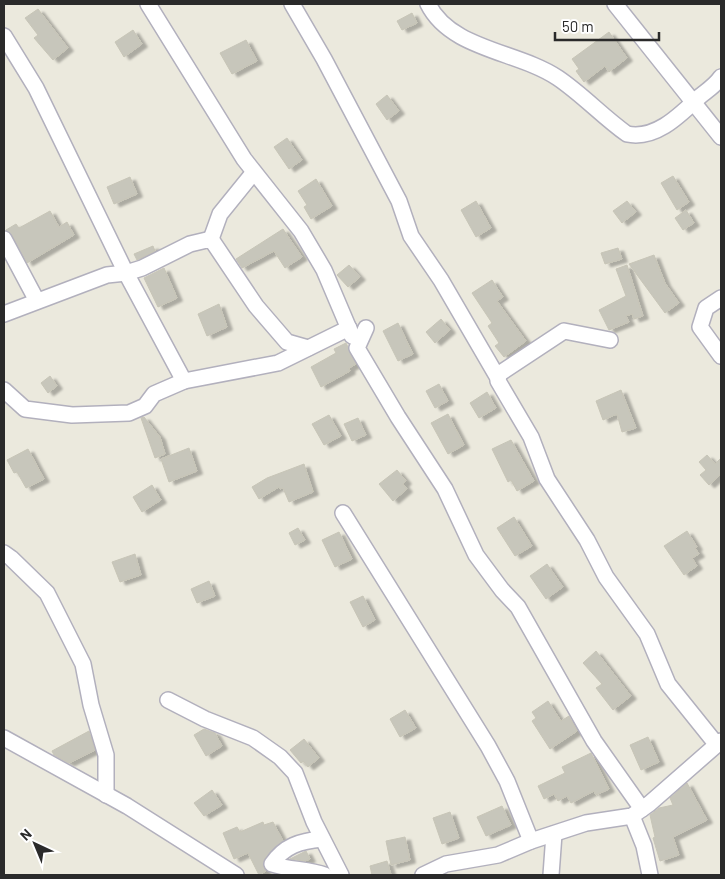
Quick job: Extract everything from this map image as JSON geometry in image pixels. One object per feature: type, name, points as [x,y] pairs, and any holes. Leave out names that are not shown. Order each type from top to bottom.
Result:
[{"type":"street","points":[[148,4],[213,110],[254,172],[300,231],[324,270],[357,348],[398,418],[445,489],[476,555],[502,590],[518,607],[594,741],[637,812],[650,875]]},
{"type":"street","points":[[292,4],[324,59],[399,201],[411,236],[441,280],[532,437],[547,479],[587,540],[606,577],[647,634],[668,684],[719,743],[637,812],[586,823],[531,841],[498,855],[446,864],[423,875]]},
{"type":"street","points":[[428,4],[433,14],[449,30],[472,42],[528,62],[558,78],[627,134],[640,137],[663,127],[714,87],[721,77]]},
{"type":"street","points":[[615,4],[721,137]]},
{"type":"street","points":[[4,36],[36,88],[126,273],[184,381]]},
{"type":"street","points":[[211,239],[220,214],[254,172]]},
{"type":"street","points":[[4,239],[37,301]]},
{"type":"street","points":[[4,314],[108,275],[126,273],[190,244],[211,239]]},
{"type":"street","points":[[211,239],[256,306],[287,342],[308,348]]},
{"type":"street","points":[[721,298],[706,308],[700,327],[721,356]]},
{"type":"street","points":[[4,390],[25,409],[72,415],[129,413],[145,406],[154,394],[184,381],[278,363],[348,328]]},
{"type":"street","points":[[357,348],[366,328]]},
{"type":"street","points":[[498,378],[499,374],[564,331],[610,340]]},
{"type":"street","points":[[343,513],[488,746],[507,781],[531,841]]},
{"type":"street","points":[[4,553],[47,593],[83,664],[91,705],[106,755],[106,795]]},
{"type":"street","points":[[168,700],[205,719],[253,738],[280,756],[295,773],[322,838],[340,875]]},
{"type":"street","points":[[4,738],[106,795],[199,850],[236,875]]},
{"type":"street","points":[[551,875],[554,834]]},
{"type":"street","points":[[322,838],[306,840],[281,851],[272,864],[284,868],[310,870],[325,875]]},
{"type":"building","points":[[38,9],[68,48],[53,60],[34,38],[38,35],[25,18]]},
{"type":"building","points":[[412,13],[417,23],[402,30],[397,21]]},
{"type":"building","points":[[133,30],[142,44],[124,57],[115,42]]},
{"type":"building","points":[[609,32],[627,58],[609,72],[605,66],[584,82],[576,71],[579,69],[572,59]]},
{"type":"building","points":[[246,40],[257,61],[232,74],[220,53]]},
{"type":"building","points":[[387,95],[399,111],[387,120],[376,104]]},
{"type":"building","points":[[287,138],[302,160],[289,169],[274,147]]},
{"type":"building","points":[[673,176],[689,202],[677,210],[661,183]]},
{"type":"building","points":[[130,177],[137,194],[114,204],[107,187]]},
{"type":"building","points":[[316,179],[332,206],[311,219],[304,207],[307,205],[298,191]]},
{"type":"building","points":[[476,201],[491,228],[476,237],[461,210]]},
{"type":"building","points":[[627,201],[636,212],[622,223],[613,211]]},
{"type":"building","points":[[686,210],[694,223],[683,230],[675,218]]},
{"type":"building","points":[[50,211],[59,227],[67,222],[74,235],[27,263],[12,235],[6,230],[16,224],[19,228]]},
{"type":"building","points":[[283,229],[302,257],[285,268],[274,251],[242,268],[236,259]]},
{"type":"building","points":[[153,246],[155,251],[137,260],[134,254]]},
{"type":"building","points":[[618,248],[622,259],[605,264],[601,253]]},
{"type":"building","points":[[654,255],[665,283],[679,303],[665,313],[629,264]]},
{"type":"building","points":[[349,265],[360,277],[348,287],[337,275]]},
{"type":"building","points":[[627,265],[643,316],[634,319],[632,314],[626,316],[629,322],[609,330],[599,310],[626,296],[616,269]]},
{"type":"building","points":[[164,268],[177,298],[158,307],[144,278]]},
{"type":"building","points":[[492,280],[503,297],[497,301],[526,341],[504,357],[495,346],[499,343],[488,326],[492,323],[472,293]]},
{"type":"building","points":[[219,304],[227,327],[207,336],[198,314]]},
{"type":"building","points":[[441,319],[450,330],[435,343],[426,332]]},
{"type":"building","points":[[398,323],[413,354],[398,361],[383,331]]},
{"type":"building","points":[[346,343],[356,364],[349,368],[350,371],[321,387],[311,367],[336,353],[334,349]]},
{"type":"building","points":[[50,376],[57,386],[48,393],[41,383]]},
{"type":"building","points":[[439,384],[448,401],[435,408],[426,391]]},
{"type":"building","points":[[621,390],[636,428],[622,432],[617,414],[603,420],[596,401]]},
{"type":"building","points":[[487,392],[496,408],[479,418],[470,403]]},
{"type":"building","points":[[448,414],[464,445],[448,454],[431,423]]},
{"type":"building","points":[[329,415],[341,436],[324,445],[312,424]]},
{"type":"building","points":[[144,417],[160,437],[165,454],[155,458],[141,418]]},
{"type":"building","points":[[358,418],[366,435],[352,441],[344,424]]},
{"type":"building","points":[[511,440],[534,481],[517,491],[511,480],[508,482],[492,449]]},
{"type":"building","points":[[189,448],[197,471],[169,482],[161,459]]},
{"type":"building","points":[[28,449],[44,479],[26,488],[17,472],[14,473],[7,460]]},
{"type":"building","points":[[707,455],[715,464],[721,458],[721,474],[709,485],[700,475],[706,470],[699,462]]},
{"type":"building","points":[[304,464],[313,492],[289,502],[283,488],[280,489],[279,487],[259,499],[252,487],[267,478]]},
{"type":"building","points":[[397,470],[406,481],[403,484],[407,489],[393,501],[379,484]]},
{"type":"building","points":[[152,485],[161,500],[142,512],[133,497]]},
{"type":"building","points":[[514,517],[532,546],[515,556],[497,528]]},
{"type":"building","points":[[298,528],[305,540],[295,545],[289,533]]},
{"type":"building","points":[[687,531],[699,554],[692,558],[697,566],[684,575],[664,546]]},
{"type":"building","points":[[339,532],[352,559],[335,567],[322,540]]},
{"type":"building","points":[[135,554],[141,575],[120,582],[112,562]]},
{"type":"building","points":[[547,564],[563,587],[546,599],[530,576]]},
{"type":"building","points":[[209,581],[215,596],[197,603],[191,589]]},
{"type":"building","points":[[363,596],[375,620],[363,627],[350,602]]},
{"type":"building","points":[[596,651],[631,696],[613,710],[596,688],[602,684],[583,663]]},
{"type":"building","points":[[548,701],[561,721],[569,716],[577,731],[550,749],[532,721],[536,718],[532,712]]},
{"type":"building","points":[[405,710],[416,728],[400,737],[390,719]]},
{"type":"building","points":[[204,729],[215,733],[222,746],[206,756],[194,735]]},
{"type":"building","points":[[89,731],[95,750],[69,763],[54,755],[52,751]]},
{"type":"building","points":[[648,737],[659,762],[641,770],[630,745]]},
{"type":"building","points":[[304,739],[319,758],[308,767],[303,761],[301,763],[290,750]]},
{"type":"building","points":[[591,753],[609,789],[596,795],[594,791],[571,803],[567,796],[558,801],[554,794],[544,799],[538,786],[565,773],[562,767]]},
{"type":"building","points":[[687,783],[707,820],[673,837],[679,855],[660,861],[653,838],[655,837],[650,815],[659,808],[673,805],[670,798]]},
{"type":"building","points":[[212,790],[222,805],[204,816],[194,803]]},
{"type":"building","points":[[502,806],[511,825],[486,836],[477,817]]},
{"type":"building","points":[[450,812],[459,838],[442,844],[433,818]]},
{"type":"building","points":[[263,822],[264,825],[273,822],[283,841],[265,858],[263,866],[266,871],[259,875],[248,853],[234,859],[223,833],[237,827],[240,832]]},
{"type":"building","points":[[405,837],[410,860],[391,865],[386,841]]},
{"type":"building","points":[[306,851],[310,859],[305,861],[290,859]]},
{"type":"building","points":[[387,861],[391,875],[372,875],[370,866]]}]
